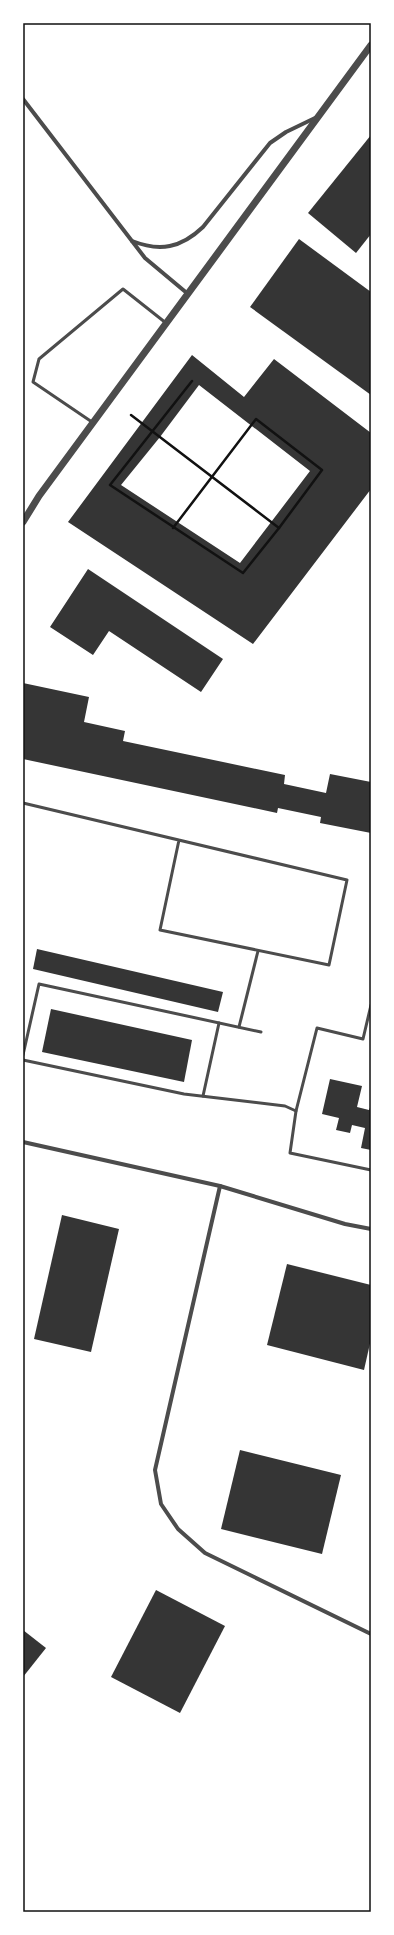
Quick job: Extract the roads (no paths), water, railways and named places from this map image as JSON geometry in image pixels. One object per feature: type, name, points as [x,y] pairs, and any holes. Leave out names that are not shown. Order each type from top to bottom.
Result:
[{"type":"street","points":[[23,522],[39,496],[371,45]]},
{"type":"street","points":[[23,99],[145,258],[188,294]]},
{"type":"street","points":[[132,241],[147,247],[164,247],[179,244],[192,236],[203,227],[270,143],[286,132],[318,117]]},
{"type":"street","points":[[23,1142],[220,1186],[345,1224],[371,1229]]},
{"type":"street","points":[[220,1186],[155,1470],[161,1504],[178,1529],[206,1552],[371,1634]]},
{"type":"lane","points":[[93,422],[33,382],[39,359],[123,289],[166,323]]},
{"type":"lane","points":[[23,803],[179,840],[347,880],[329,965],[160,930],[179,840]]},
{"type":"lane","points":[[239,1027],[258,951]]},
{"type":"lane","points":[[23,1054],[39,984],[261,1032]]},
{"type":"lane","points":[[371,1005],[363,1039],[317,1028],[296,1111],[290,1153],[371,1170]]},
{"type":"lane","points":[[203,1096],[219,1023]]},
{"type":"lane","points":[[23,1060],[203,1096],[285,1106],[296,1111]]}]
